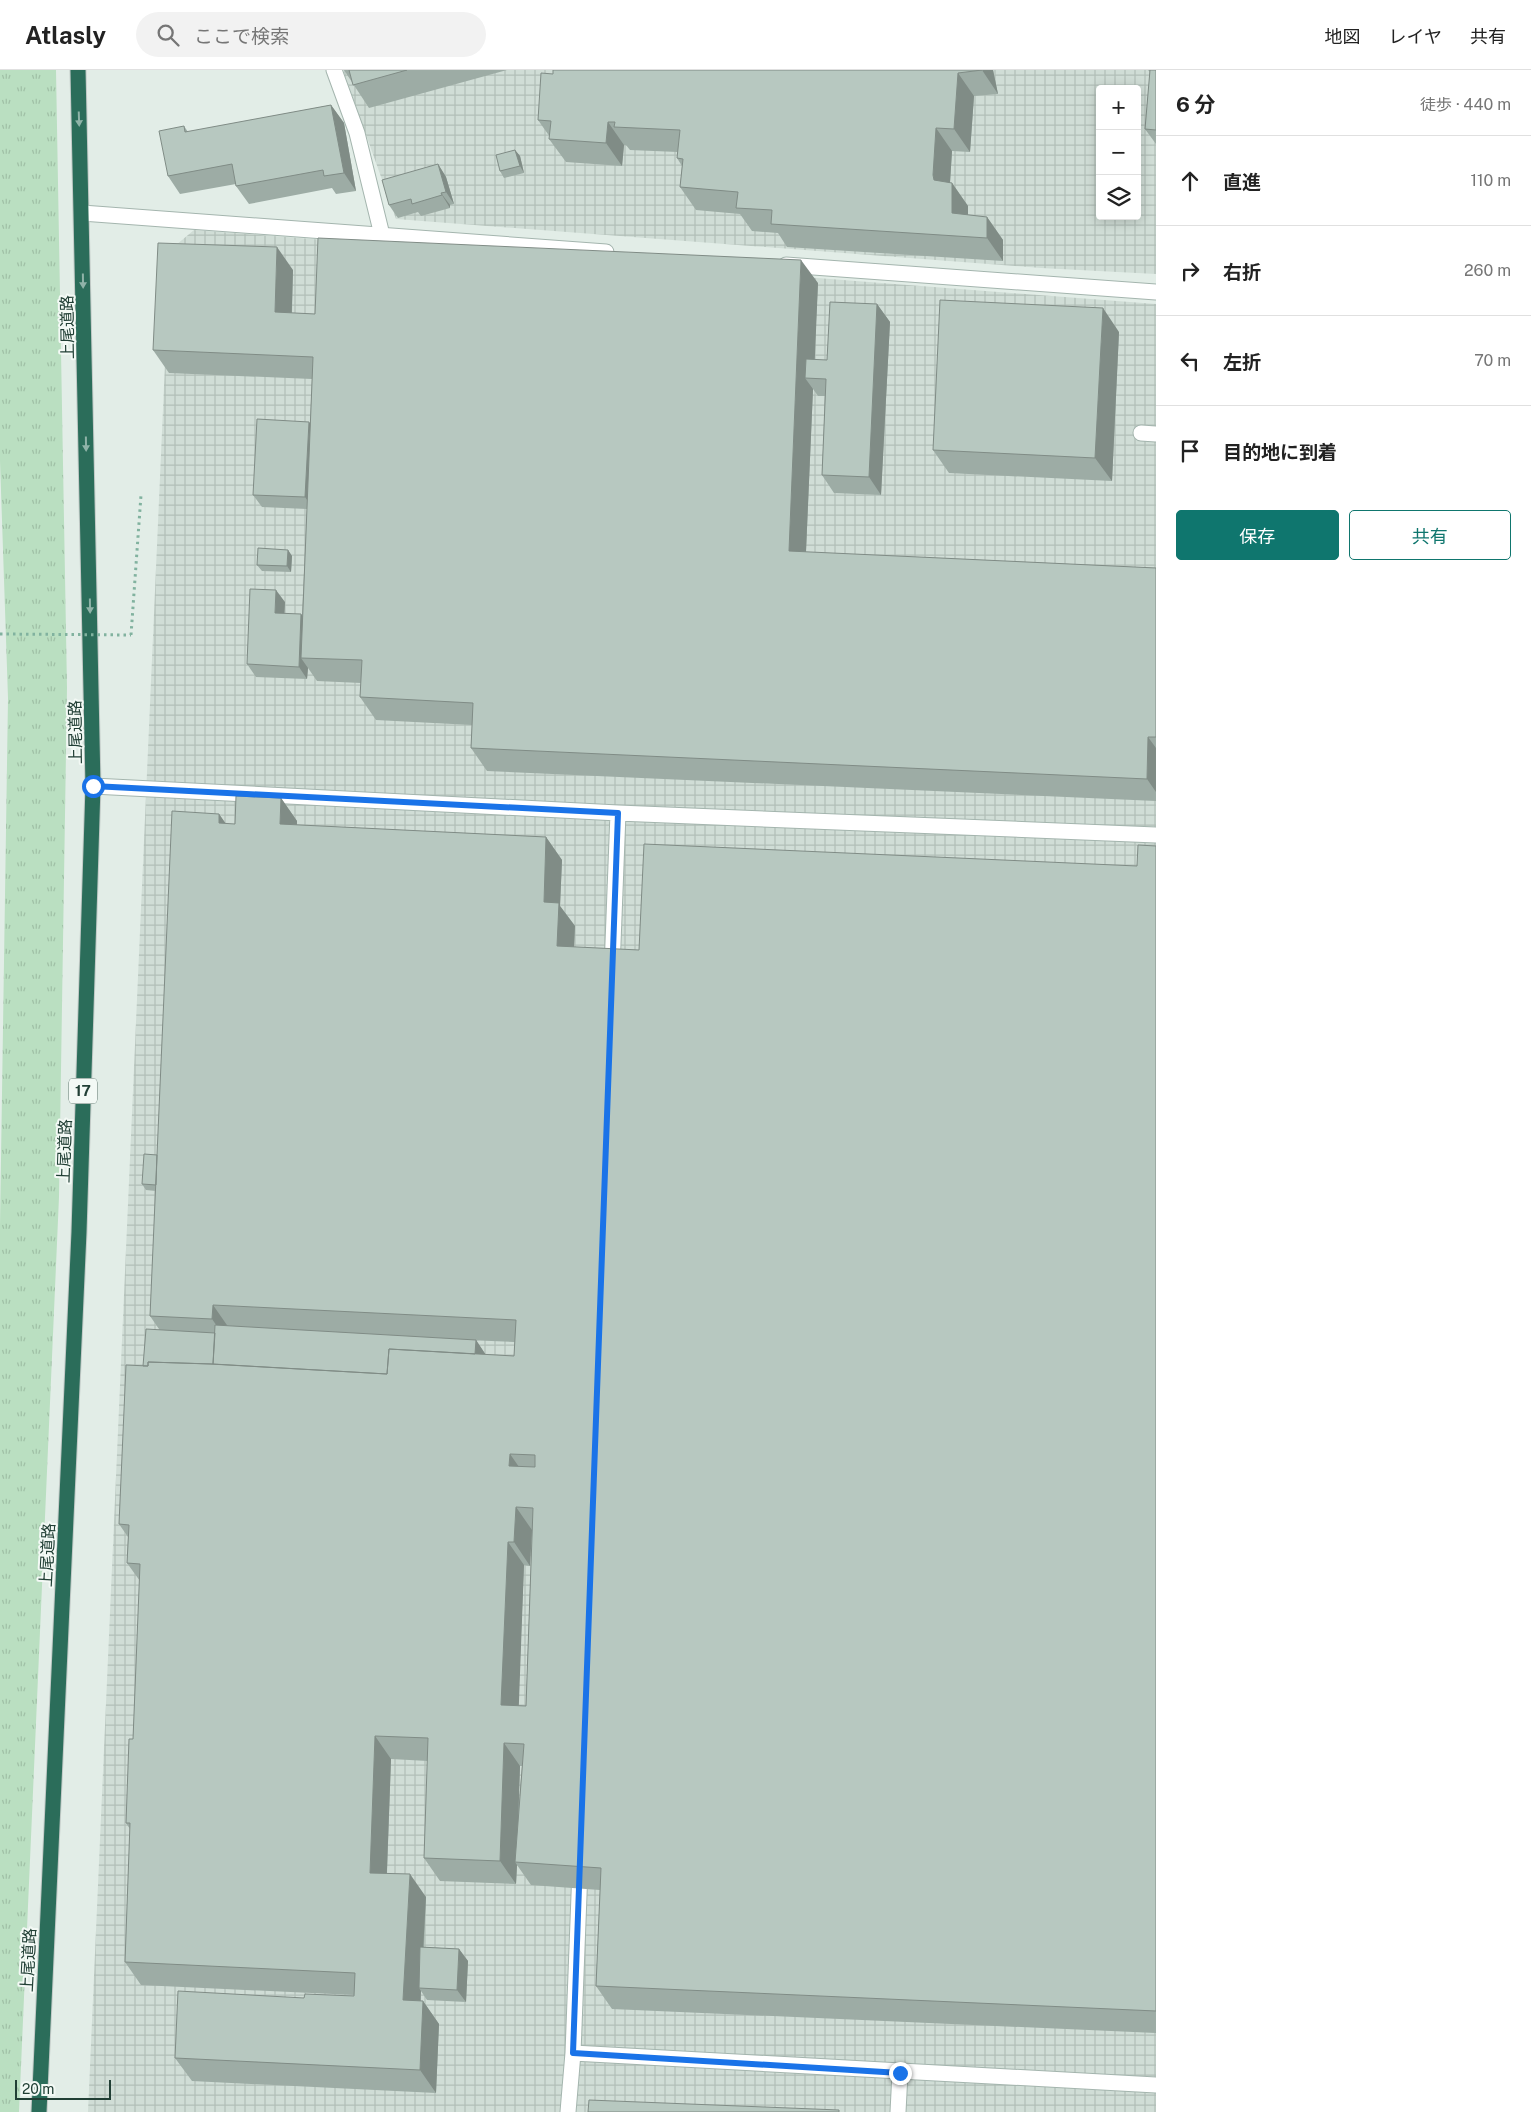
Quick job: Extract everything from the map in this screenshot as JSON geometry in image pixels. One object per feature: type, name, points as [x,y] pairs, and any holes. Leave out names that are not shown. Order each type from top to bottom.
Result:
[{"type":"highway","name":"上尾道路","points":[[39,2112],[79,1232],[93,786],[78,70]]},
{"type":"street","points":[[334,70],[357,133],[382,235]]},
{"type":"street","points":[[82,213],[620,253]]},
{"type":"street","points":[[769,264],[1156,292]]},
{"type":"street","points":[[93,786],[618,813],[1156,835]]},
{"type":"street","points":[[612,982],[618,813]]},
{"type":"street","points":[[568,2112],[573,2053],[580,1855]]},
{"type":"street","points":[[573,2053],[900,2073],[1156,2085]]},
{"type":"street","points":[[898,2112],[900,2073]]},
{"type":"path","points":[[0,634],[131,635],[141,495]]},
{"type":"shaded area","points":[[343,70],[1156,70],[1156,274],[1041,268],[396,219]]},
{"type":"shaded area","points":[[194,230],[1156,304],[1156,2112],[88,2112],[170,250]]},
{"type":"green space","points":[[0,70],[56,70],[67,688],[59,1197],[19,2112],[0,2112],[0,1225],[8,698],[0,461]]},
{"type":"building","points":[[349,70],[407,70],[353,85]]},
{"type":"building","points":[[553,70],[982,70],[958,73],[954,129],[936,128],[933,175],[934,180],[952,183],[952,213],[987,217],[987,238],[771,224],[772,210],[736,208],[738,192],[680,187],[683,159],[677,158],[680,130],[614,127],[615,122],[608,122],[606,143],[549,139],[551,121],[538,120],[541,73],[553,74]]},
{"type":"building","points":[[1150,70],[1156,70],[1156,130],[1145,129]]},
{"type":"building","points":[[331,105],[344,173],[324,176],[323,170],[236,186],[232,164],[168,176],[159,131],[184,126],[185,132]]},
{"type":"building","points":[[515,150],[520,166],[500,171],[496,155]]},
{"type":"building","points":[[438,164],[446,192],[412,204],[411,199],[389,205],[382,180]]},
{"type":"building","points":[[318,238],[801,260],[789,551],[1156,568],[1156,737],[1148,737],[1147,779],[471,748],[473,703],[360,697],[362,660],[301,658],[313,357],[153,350],[158,243],[277,247],[275,312],[315,314]]},
{"type":"building","points":[[940,300],[1103,308],[1095,458],[933,450]]},
{"type":"building","points":[[830,302],[877,304],[869,477],[822,475],[826,379],[805,378],[806,359],[827,360]]},
{"type":"building","points":[[257,419],[309,422],[305,497],[253,495]]},
{"type":"building","points":[[258,548],[288,550],[287,566],[257,565]]},
{"type":"building","points":[[250,589],[276,590],[275,613],[301,614],[299,667],[247,664]]},
{"type":"building","points":[[236,796],[281,798],[280,824],[546,837],[544,902],[559,903],[557,946],[639,950],[644,844],[1137,866],[1138,845],[1156,846],[1156,2011],[596,1986],[601,1868],[515,1862],[524,1744],[504,1743],[500,1861],[424,1858],[428,1738],[375,1736],[370,1873],[410,1874],[403,2000],[423,2001],[420,2070],[175,2058],[178,1991],[304,1998],[305,1994],[354,1996],[355,1973],[125,1962],[130,1823],[126,1823],[129,1739],[133,1739],[140,1564],[127,1563],[129,1525],[119,1524],[126,1365],[148,1366],[148,1362],[210,1364],[387,1374],[389,1349],[514,1356],[516,1320],[213,1305],[212,1319],[150,1316],[172,811],[219,814],[219,823],[235,824]],"holes":[[[510,1454],[535,1455],[535,1467],[509,1466]],[[516,1507],[533,1508],[526,1706],[501,1705],[508,1542],[514,1542]]]},
{"type":"building","points":[[144,1154],[157,1155],[156,1185],[142,1184]]},
{"type":"building","points":[[215,1325],[476,1340],[475,1354],[389,1349],[387,1374],[213,1364]]},
{"type":"building","points":[[146,1329],[215,1333],[213,1364],[148,1362],[148,1366],[143,1366]]},
{"type":"building","points":[[420,1947],[459,1949],[457,1990],[419,1988]]},
{"type":"building","points":[[589,2100],[839,2110],[839,2112],[588,2112]]},
{"type":"route","points":[[93,786],[618,813],[573,2053],[900,2073]]}]
